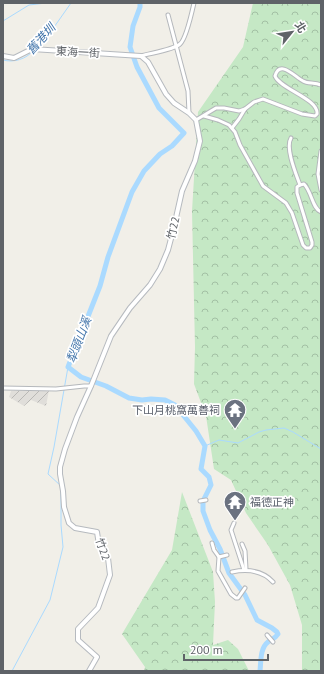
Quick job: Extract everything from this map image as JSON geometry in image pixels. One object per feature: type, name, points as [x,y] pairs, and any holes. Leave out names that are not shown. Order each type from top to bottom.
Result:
[{"type":"street","points":[[141,56],[176,47],[182,42],[191,19],[194,3]]},
{"type":"street","points":[[168,15],[188,91],[189,112]]},
{"type":"street","name":"東海一街","points":[[3,56],[14,58],[30,50],[141,56]]},
{"type":"street","points":[[141,56],[148,62],[166,94],[174,104],[189,112],[196,120],[204,116],[207,112],[216,108],[239,111],[245,109],[254,102],[263,99],[302,114],[315,116],[318,111],[316,108],[304,98],[279,82],[275,76],[277,71],[280,69],[286,69],[301,80],[308,83],[316,83],[321,85]]},
{"type":"street","points":[[232,128],[245,109]]},
{"type":"street","points":[[204,116],[218,120],[232,128],[258,179],[263,186],[286,203],[292,213],[303,245],[306,248],[310,248],[312,242],[297,193],[297,187],[300,185]]},
{"type":"street","name":"竹22","points":[[89,671],[96,657],[78,640],[78,629],[94,613],[100,604],[110,575],[108,561],[99,544],[97,532],[75,528],[70,523],[64,507],[60,467],[77,417],[111,336],[120,320],[154,279],[168,250],[182,191],[199,150],[200,141],[196,120]]},
{"type":"street","points":[[291,138],[289,142],[290,154],[300,185]]},
{"type":"street","points":[[321,151],[318,174],[321,190]]},
{"type":"street","points":[[300,185],[304,184],[308,188],[317,210],[321,212]]},
{"type":"street","points":[[3,388],[59,389],[91,386]]},
{"type":"street","points":[[234,523],[231,530],[245,570]]},
{"type":"street","points":[[212,543],[214,550],[223,556],[218,571],[231,594],[236,598],[243,590]]},
{"type":"street","points":[[242,544],[245,551],[245,570]]},
{"type":"street","points":[[232,572],[245,570],[263,574],[273,582]]},
{"type":"street","points":[[267,635],[272,641]]},
{"type":"shaded area","points":[[49,390],[46,406],[31,400],[24,406],[9,397],[11,391]]},
{"type":"green space","points":[[253,3],[321,3],[321,671],[302,671],[302,625],[290,585],[268,545],[246,513],[231,480],[214,469],[206,416],[194,384],[195,347],[192,211],[198,112],[243,47]]},
{"type":"green space","points":[[182,492],[213,572],[215,602],[213,645],[228,640],[238,649],[249,671],[144,671],[145,667],[122,634],[172,550]]},
{"type":"waterway","name":"舊港圳","points":[[3,21],[29,5],[46,3]]},
{"type":"waterway","name":"舊港圳","points":[[37,47],[52,30],[71,3]]},
{"type":"waterway","name":"犁頭山溪","points":[[140,3],[133,26],[130,47],[137,67],[159,108],[184,133],[172,146],[160,154],[144,171],[132,192],[108,257],[100,286],[68,367],[81,377],[106,386],[129,398],[142,400],[165,400],[175,405],[196,431],[205,446],[201,469],[209,477],[211,485],[203,501],[203,511],[210,530],[220,549],[229,573],[245,595],[257,620],[272,628],[278,634],[265,645],[261,655],[260,671]]},
{"type":"waterway","name":"舊港圳","points":[[3,60],[20,60],[33,51]]},
{"type":"waterway","points":[[61,486],[48,474],[68,367]]},
{"type":"waterway","points":[[205,446],[219,440],[238,443],[259,432],[284,428],[321,449]]},
{"type":"waterway","points":[[12,671],[50,600],[63,547],[61,525],[61,491]]},
{"type":"place","name":"下山月桃窩萬善祠","points":[[235,430]]},
{"type":"place","name":"福德正神","points":[[235,522]]}]
